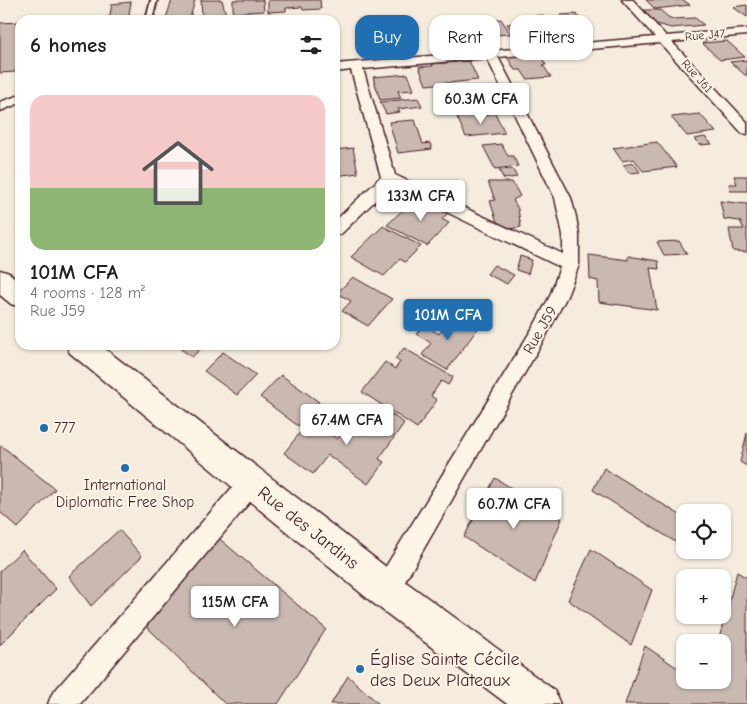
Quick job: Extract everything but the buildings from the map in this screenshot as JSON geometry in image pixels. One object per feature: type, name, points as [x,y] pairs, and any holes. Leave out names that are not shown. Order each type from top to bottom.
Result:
[{"type":"main road","name":"Rue des Jardins","points":[[86,350],[386,590],[540,704]]},
{"type":"street","name":"Rue J61","points":[[628,0],[747,130]]},
{"type":"street","name":"Rue J47","points":[[500,54],[747,32]]},
{"type":"street","name":"Rue J47","points":[[340,68],[430,60]]},
{"type":"street","name":"Rue J59","points":[[386,590],[541,328],[558,297],[571,265],[573,240],[570,216],[563,198],[494,60]]},
{"type":"street","points":[[356,66],[389,178],[571,265]]},
{"type":"street","points":[[0,107],[15,101]]},
{"type":"street","points":[[340,225],[389,178]]},
{"type":"street","points":[[62,704],[252,484]]},
{"type":"lane","points":[[150,15],[154,0]]},
{"type":"place","name":"777","points":[[44,428]]},
{"type":"place","name":"International Diplomatic Free Shop","points":[[125,468]]},
{"type":"place","name":"Église Sainte Cécile des Deux Plateaux","points":[[360,669]]}]
